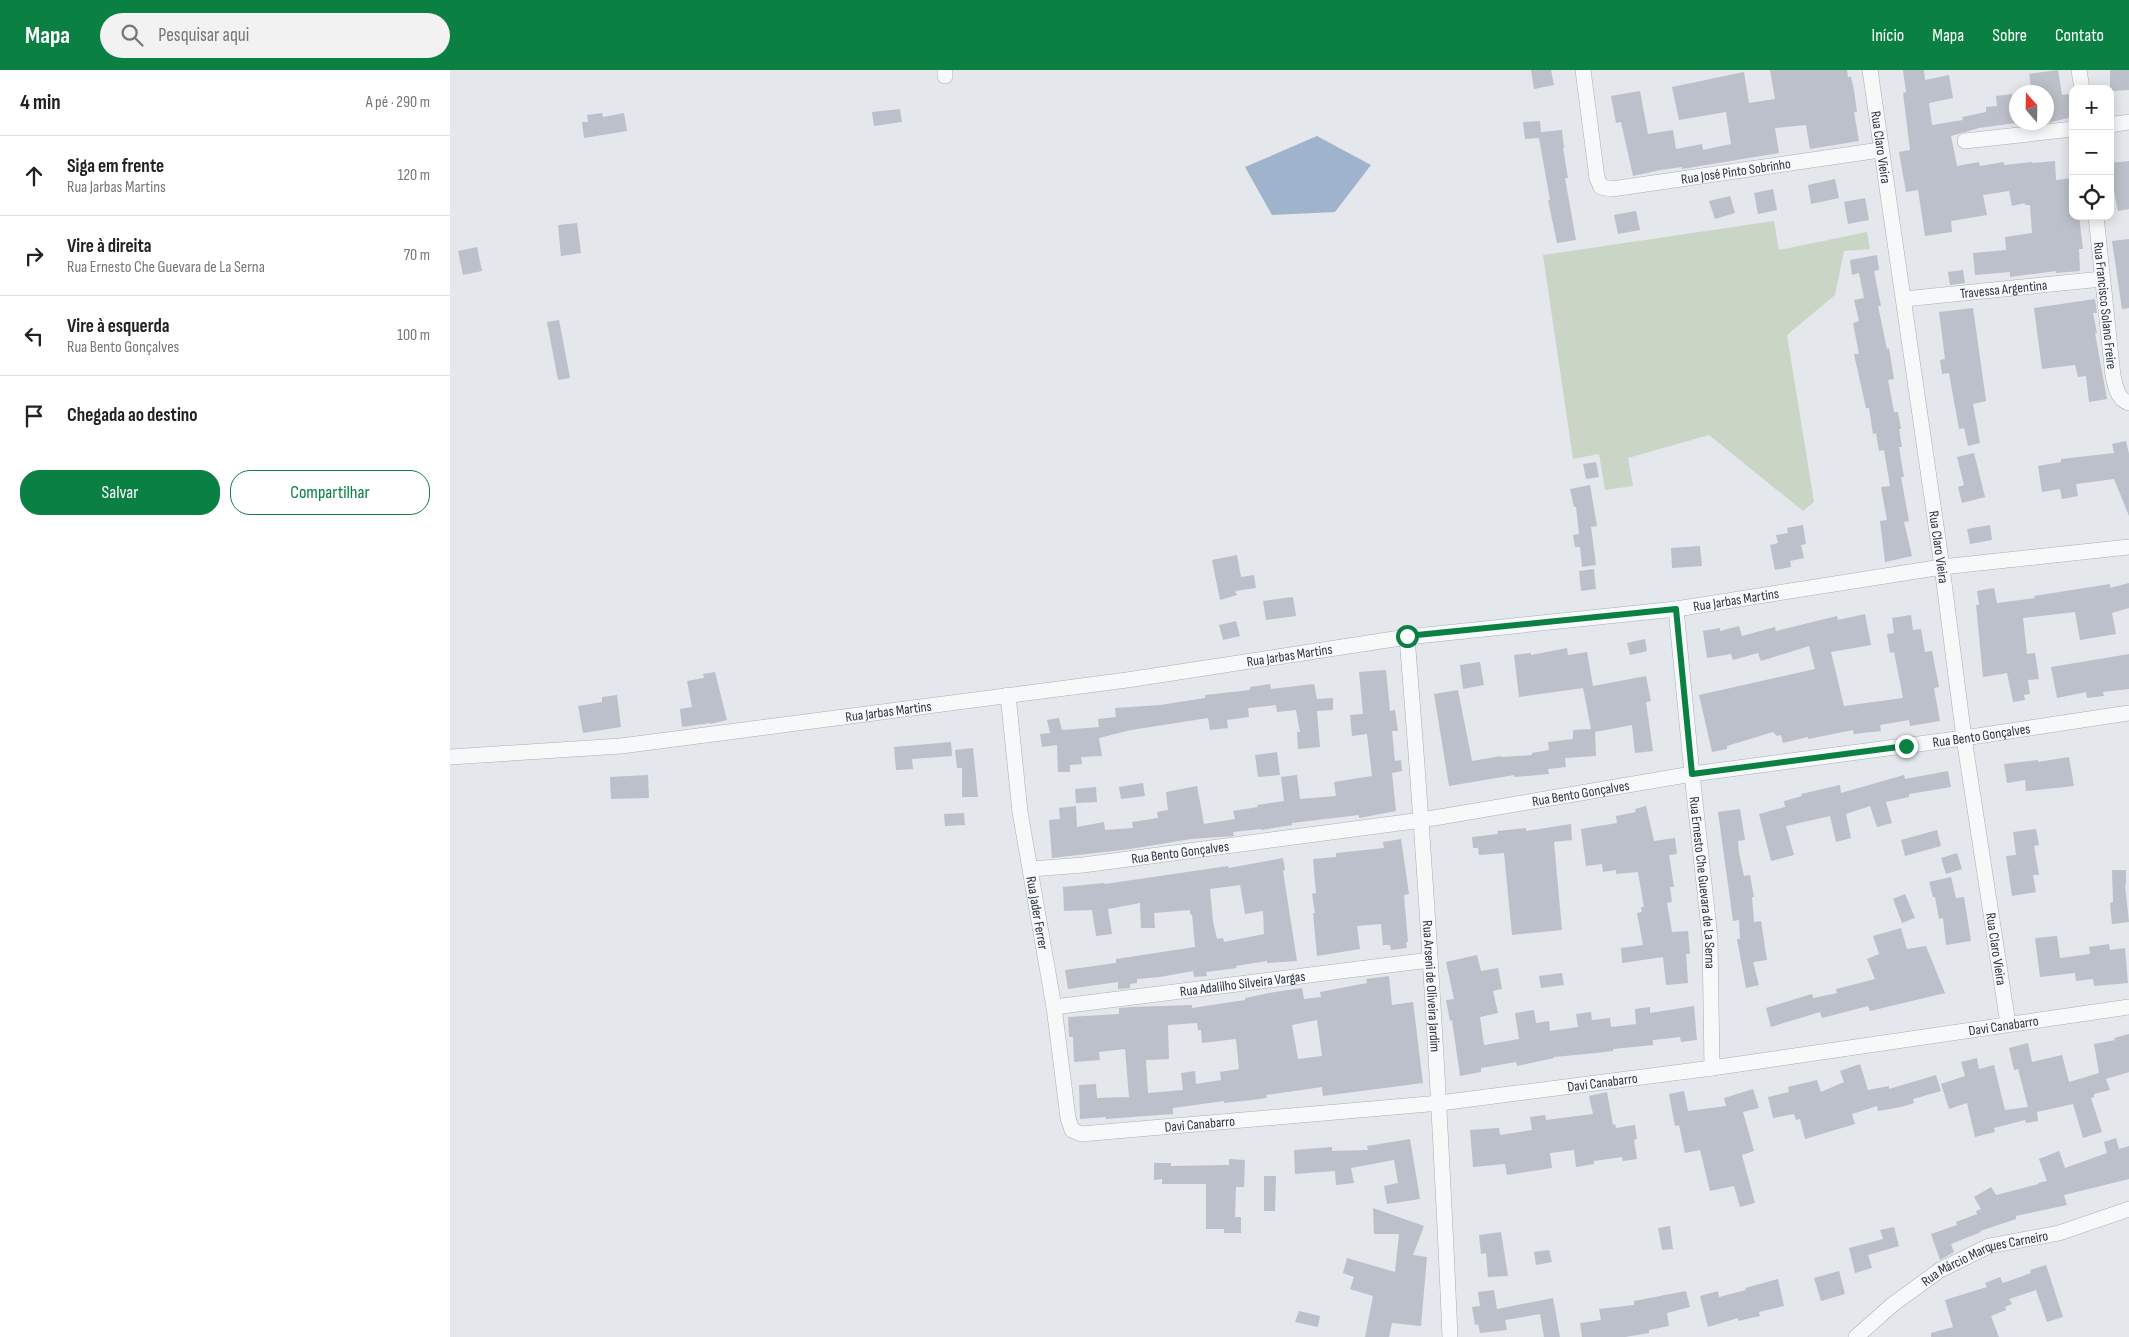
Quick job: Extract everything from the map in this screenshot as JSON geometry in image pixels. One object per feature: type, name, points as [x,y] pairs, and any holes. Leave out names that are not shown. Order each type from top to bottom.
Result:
[{"type":"street","name":"Rua José Pinto Sobrinho","points":[[1583,70],[1597,178],[1601,187],[1612,189],[1880,150]]},
{"type":"street","name":"Rua Claro Vieira","points":[[1870,70],[1880,150],[1904,300],[1942,567],[1964,738],[2008,1024]]},
{"type":"street","points":[[2079,70],[2081,85]]},
{"type":"street","points":[[2114,124],[2129,122]]},
{"type":"street","points":[[1965,141],[2069,129]]},
{"type":"street","name":"Rua Francisco Solano Freire","points":[[2096,220],[2114,376],[2124,399]]},
{"type":"street","name":"Travessa Argentina","points":[[1904,300],[2102,279]]},
{"type":"street","name":"Rua Jarbas Martins","points":[[450,758],[621,746],[1127,680],[1407,636],[1676,609],[1942,567],[2129,547]]},
{"type":"street","name":"Rua Ernesto Che Guevara de La Serna","points":[[1676,609],[1710,938],[1712,1068]]},
{"type":"street","name":"Rua Arseni de Oliveira Jardim","points":[[1407,636],[1422,820],[1440,1103],[1450,1337]]},
{"type":"street","name":"Rua Jader Ferrer","points":[[1008,695],[1020,812],[1054,1007],[1068,1118],[1072,1130]]},
{"type":"street","name":"Rua Bento Gonçalves","points":[[1031,869],[1083,865],[1422,820],[1692,774],[1964,738],[2129,713]]},
{"type":"street","name":"Rua Adalilho Silveira Vargas","points":[[1054,1007],[1430,960]]},
{"type":"street","name":"Davi Canabarro","points":[[1072,1130],[1081,1134],[1440,1103],[1712,1068],[2129,1007]]},
{"type":"street","name":"Rua Márcio Marques Carneiro","points":[[1856,1337],[1892,1304],[1940,1270],[1989,1246],[2025,1241],[2059,1233],[2129,1209]]},
{"type":"street","points":[[1851,1337],[1856,1337]]},
{"type":"green space","points":[[1774,221],[1779,250],[1867,232],[1870,249],[1844,251],[1835,295],[1787,335],[1814,502],[1803,511],[1709,435],[1628,458],[1633,486],[1605,490],[1599,454],[1573,459],[1543,255]]},
{"type":"water","points":[[1317,136],[1371,165],[1335,212],[1272,215],[1245,167]]},
{"type":"building","points":[[1531,70],[1551,70],[1554,85],[1534,89]]},
{"type":"building","points":[[1770,70],[1847,70],[1854,90],[1857,112],[1854,112],[1859,141],[1810,149],[1806,125],[1775,128],[1779,153],[1682,169],[1682,167],[1660,170],[1633,176],[1621,122],[1616,123],[1611,96],[1640,91],[1648,134],[1673,130],[1676,149],[1702,144],[1703,150],[1731,144],[1726,112],[1679,120],[1672,87],[1744,72],[1749,103],[1775,99]]},
{"type":"building","points":[[1903,70],[1924,70],[1925,80],[1949,75],[1953,98],[1929,103],[1932,125],[1963,120],[1962,117],[1986,112],[1986,107],[1997,106],[1996,96],[2009,94],[2009,124],[1979,128],[1951,136],[1957,166],[1979,162],[1980,166],[2004,162],[2004,165],[2055,161],[2056,180],[2069,178],[2069,220],[2079,220],[2083,249],[2079,249],[2080,271],[2056,273],[2056,271],[2010,277],[2010,272],[1975,275],[1973,253],[2006,250],[2005,237],[2032,233],[2030,205],[2025,205],[2025,203],[2012,206],[2009,191],[1983,195],[1987,215],[1951,221],[1952,232],[1925,236],[1918,190],[1906,192],[1899,152],[1910,150],[1903,93],[1906,92]]},
{"type":"building","points":[[2058,70],[2062,95],[2069,94],[2069,118],[2054,121],[2054,85],[2031,85],[2029,74]]},
{"type":"building","points":[[2110,70],[2129,70],[2129,90],[2114,91],[2114,85],[2110,85]]},
{"type":"building","points":[[900,109],[902,122],[874,126],[872,112]]},
{"type":"building","points":[[602,113],[603,117],[624,113],[627,131],[584,138],[582,122],[588,122],[587,115]]},
{"type":"building","points":[[1540,121],[1541,132],[1562,130],[1568,178],[1565,178],[1576,240],[1557,243],[1548,200],[1550,200],[1539,138],[1525,139],[1523,122]]},
{"type":"building","points":[[2129,161],[2129,209],[2118,211],[2114,191],[2114,163]]},
{"type":"building","points":[[1835,179],[1839,198],[1811,204],[1808,185]]},
{"type":"building","points":[[1773,189],[1777,210],[1758,214],[1754,193]]},
{"type":"building","points":[[1730,196],[1735,213],[1715,219],[1709,201]]},
{"type":"building","points":[[1865,198],[1869,220],[1848,224],[1844,202]]},
{"type":"building","points":[[1636,211],[1640,230],[1618,234],[1614,215]]},
{"type":"building","points":[[577,223],[581,253],[561,256],[558,225]]},
{"type":"building","points":[[2129,239],[2129,308],[2122,309],[2112,241]]},
{"type":"building","points":[[477,247],[482,271],[463,275],[458,251]]},
{"type":"building","points":[[1877,255],[1879,270],[1874,271],[1881,306],[1878,306],[1887,349],[1889,348],[1894,379],[1888,380],[1894,412],[1898,412],[1901,429],[1899,429],[1902,447],[1899,447],[1904,477],[1901,477],[1909,521],[1904,522],[1912,556],[1885,562],[1880,521],[1887,520],[1881,487],[1890,486],[1884,450],[1879,451],[1876,433],[1873,434],[1869,408],[1866,408],[1854,354],[1859,354],[1853,323],[1859,321],[1854,300],[1864,298],[1859,273],[1852,275],[1850,260]]},
{"type":"building","points":[[1963,270],[1965,283],[1950,285],[1948,272]]},
{"type":"building","points":[[2095,299],[2097,313],[2093,313],[2097,333],[2095,333],[2107,399],[2089,402],[2086,376],[2078,377],[2075,365],[2042,369],[2034,308]]},
{"type":"building","points":[[1973,308],[1986,401],[1973,404],[1980,443],[1968,446],[1964,428],[1959,429],[1949,373],[1942,374],[1940,360],[1945,359],[1939,312]]},
{"type":"building","points":[[559,320],[570,378],[558,380],[547,322]]},
{"type":"building","points":[[2126,441],[2129,454],[2129,516],[2114,479],[2076,484],[2078,496],[2062,499],[2060,489],[2042,492],[2038,466],[2061,462],[2061,459],[2114,453],[2112,444]]},
{"type":"building","points":[[1974,453],[1985,497],[1962,503],[1958,487],[1964,485],[1957,457]]},
{"type":"building","points":[[1596,462],[1599,477],[1586,479],[1583,464]]},
{"type":"building","points":[[1590,485],[1597,526],[1591,527],[1596,565],[1582,567],[1580,547],[1575,547],[1573,535],[1579,534],[1576,507],[1574,507],[1570,489]]},
{"type":"building","points":[[1803,525],[1806,544],[1801,545],[1804,558],[1790,561],[1791,567],[1775,570],[1770,545],[1778,543],[1776,535],[1788,533],[1787,528]]},
{"type":"building","points":[[1990,525],[1992,540],[1970,544],[1967,529]]},
{"type":"building","points":[[1700,546],[1702,566],[1672,568],[1671,548]]},
{"type":"building","points":[[1237,555],[1241,577],[1254,575],[1256,588],[1235,591],[1237,595],[1220,600],[1212,560]]},
{"type":"building","points":[[1594,569],[1596,589],[1581,591],[1579,571]]},
{"type":"building","points":[[2129,583],[2129,608],[2112,613],[2116,634],[2080,640],[2075,612],[2023,618],[2027,654],[2035,653],[2039,679],[2028,680],[2030,694],[2024,695],[2025,700],[2013,702],[2007,673],[1983,677],[1976,605],[1979,605],[1977,591],[1994,588],[1997,603],[2110,584],[2110,588]]},
{"type":"building","points":[[1293,597],[1296,616],[1266,620],[1263,601]]},
{"type":"building","points":[[1865,614],[1871,645],[1831,652],[1844,706],[1903,698],[1894,652],[1890,653],[1887,634],[1894,633],[1892,618],[1911,615],[1913,630],[1921,629],[1925,652],[1932,651],[1939,687],[1934,688],[1940,721],[1910,726],[1909,720],[1880,725],[1881,731],[1854,734],[1853,730],[1783,743],[1781,735],[1777,736],[1773,732],[1727,746],[1727,749],[1712,752],[1699,695],[1815,669],[1809,646],[1761,661],[1758,653],[1733,660],[1731,654],[1707,658],[1703,631],[1720,628],[1720,631],[1739,626],[1742,636],[1775,627],[1776,631],[1837,616],[1838,620]]},
{"type":"building","points":[[1236,621],[1240,636],[1223,640],[1219,625]]},
{"type":"building","points":[[1645,639],[1647,651],[1630,655],[1627,643]]},
{"type":"building","points":[[1567,648],[1568,655],[1587,652],[1593,686],[1646,676],[1651,701],[1646,702],[1653,751],[1635,753],[1632,725],[1595,732],[1596,756],[1565,758],[1566,767],[1548,769],[1549,774],[1514,777],[1514,775],[1449,786],[1434,694],[1458,690],[1472,761],[1501,756],[1532,755],[1532,753],[1549,750],[1548,742],[1573,739],[1573,730],[1591,729],[1583,688],[1519,697],[1514,655],[1531,653],[1531,655]]},
{"type":"building","points":[[2129,654],[2129,689],[2103,692],[2104,696],[2087,698],[2086,692],[2057,698],[2051,667]]},
{"type":"building","points":[[1480,662],[1484,685],[1463,689],[1460,665]]},
{"type":"building","points":[[1386,670],[1390,711],[1395,710],[1398,731],[1392,731],[1395,761],[1401,760],[1402,771],[1392,773],[1396,811],[1359,818],[1359,815],[1292,823],[1292,825],[1261,830],[1233,832],[1234,836],[1191,839],[1130,849],[1052,858],[1049,820],[1060,819],[1059,808],[1076,806],[1077,827],[1104,822],[1105,830],[1133,828],[1132,822],[1158,818],[1157,812],[1168,810],[1166,792],[1197,786],[1204,824],[1235,819],[1233,811],[1284,801],[1281,777],[1297,775],[1300,799],[1336,796],[1334,782],[1372,776],[1367,734],[1352,736],[1350,715],[1363,714],[1359,672]]},
{"type":"building","points":[[715,672],[727,720],[682,727],[680,709],[692,707],[687,681],[704,678],[703,674]]},
{"type":"building","points":[[1270,684],[1271,689],[1314,684],[1317,699],[1333,698],[1333,710],[1317,711],[1320,747],[1298,749],[1297,732],[1300,732],[1296,710],[1277,712],[1276,705],[1248,708],[1249,717],[1227,720],[1228,728],[1210,730],[1208,718],[1131,730],[1099,738],[1102,756],[1081,757],[1082,764],[1070,765],[1070,772],[1058,772],[1057,745],[1042,747],[1040,734],[1050,733],[1047,720],[1059,718],[1062,730],[1099,727],[1098,719],[1116,717],[1115,708],[1160,705],[1205,698],[1205,695],[1250,690],[1250,687]]},
{"type":"building","points":[[617,695],[621,727],[583,733],[578,706],[602,702],[602,697]]},
{"type":"building","points":[[951,742],[952,756],[912,759],[913,769],[896,770],[894,747]]},
{"type":"building","points":[[973,748],[978,797],[962,797],[962,768],[957,768],[955,750]]},
{"type":"building","points":[[1277,752],[1280,775],[1258,777],[1255,755]]},
{"type":"building","points":[[2069,757],[2074,786],[2026,791],[2025,780],[2007,783],[2004,764],[2038,760],[2038,762]]},
{"type":"building","points":[[1948,771],[1951,787],[1909,794],[1909,797],[1886,802],[1892,823],[1877,827],[1870,806],[1846,814],[1851,838],[1836,842],[1830,816],[1786,826],[1794,855],[1771,861],[1759,814],[1785,807],[1784,801],[1802,796],[1801,794],[1840,785],[1841,793],[1904,775],[1905,779]]},
{"type":"building","points":[[648,775],[649,798],[611,799],[610,777]]},
{"type":"building","points":[[1143,783],[1145,796],[1121,799],[1119,787]]},
{"type":"building","points":[[1096,787],[1097,802],[1076,803],[1075,789]]},
{"type":"building","points":[[1646,806],[1654,841],[1675,838],[1677,854],[1669,855],[1674,887],[1670,887],[1672,902],[1667,903],[1672,932],[1688,931],[1690,954],[1686,954],[1688,983],[1666,985],[1663,957],[1622,963],[1621,948],[1643,945],[1637,913],[1642,912],[1641,907],[1644,907],[1638,872],[1616,874],[1616,870],[1603,872],[1602,864],[1586,866],[1581,829],[1617,823],[1616,816],[1636,812],[1635,809]]},
{"type":"building","points":[[1740,809],[1745,840],[1738,841],[1739,853],[1744,876],[1750,875],[1754,897],[1752,897],[1754,922],[1761,921],[1767,960],[1753,962],[1759,985],[1746,988],[1737,939],[1740,939],[1739,920],[1733,921],[1718,812]]},
{"type":"building","points":[[964,813],[965,825],[945,826],[944,814]]},
{"type":"building","points":[[1571,824],[1572,840],[1554,842],[1562,930],[1512,935],[1504,853],[1479,855],[1478,848],[1473,848],[1472,837],[1498,834],[1497,831],[1526,828],[1526,831]]},
{"type":"building","points":[[2036,829],[2039,845],[2034,846],[2039,875],[2033,875],[2036,892],[2012,896],[2006,856],[2016,855],[2013,832]]},
{"type":"building","points":[[1937,830],[1941,846],[1905,856],[1901,840]]},
{"type":"building","points":[[1401,839],[1409,894],[1404,895],[1407,948],[1391,950],[1390,945],[1383,945],[1381,924],[1357,926],[1360,949],[1317,956],[1312,894],[1316,893],[1313,859],[1336,857],[1336,853],[1384,848],[1383,842]]},
{"type":"building","points":[[1957,853],[1962,869],[1946,874],[1941,858]]},
{"type":"building","points":[[1283,858],[1285,870],[1283,871],[1297,961],[1267,963],[1267,961],[1236,966],[1237,968],[1206,972],[1207,976],[1194,977],[1193,971],[1137,979],[1137,983],[1130,984],[1130,988],[1118,989],[1118,982],[1068,989],[1065,970],[1116,963],[1116,959],[1195,947],[1190,910],[1154,913],[1155,928],[1141,928],[1140,903],[1108,909],[1112,934],[1096,936],[1092,910],[1064,911],[1063,887],[1105,884],[1228,866],[1229,868]],"holes":[[[1240,885],[1245,914],[1263,911],[1264,934],[1224,942],[1223,938],[1217,939],[1210,889]]]},
{"type":"building","points":[[2112,870],[2126,870],[2125,885],[2129,922],[2112,924],[2110,903],[2113,902]]},
{"type":"building","points":[[1951,877],[1956,898],[1964,897],[1971,941],[1946,945],[1943,918],[1939,919],[1935,897],[1933,897],[1929,882]]},
{"type":"building","points":[[1905,894],[1915,918],[1902,923],[1893,899]]},
{"type":"building","points":[[1901,928],[1907,949],[1926,946],[1945,993],[1870,1011],[1868,1006],[1822,1018],[1820,1012],[1771,1027],[1766,1008],[1812,994],[1813,998],[1837,993],[1836,989],[1875,979],[1867,959],[1879,954],[1873,936]]},
{"type":"building","points":[[2057,936],[2060,958],[2090,954],[2089,947],[2109,944],[2110,950],[2125,948],[2128,983],[2094,986],[2093,979],[2076,981],[2075,973],[2040,977],[2035,938]]},
{"type":"building","points":[[1477,955],[1481,971],[1498,968],[1502,989],[1493,991],[1498,1013],[1480,1017],[1484,1045],[1519,1039],[1515,1013],[1534,1010],[1536,1023],[1549,1021],[1550,1031],[1578,1027],[1576,1014],[1591,1012],[1592,1020],[1610,1018],[1611,1027],[1636,1024],[1635,1009],[1650,1007],[1650,1013],[1694,1006],[1697,1040],[1681,1042],[1680,1037],[1653,1040],[1653,1045],[1554,1057],[1517,1066],[1516,1062],[1481,1068],[1481,1072],[1460,1076],[1452,1020],[1450,1021],[1446,1000],[1454,999],[1446,962]]},
{"type":"building","points":[[1562,973],[1564,985],[1541,988],[1539,976]]},
{"type":"building","points":[[1389,976],[1392,1005],[1413,1002],[1423,1083],[1323,1096],[1322,1087],[1266,1095],[1267,1098],[1224,1103],[1224,1101],[1173,1108],[1173,1114],[1080,1119],[1079,1085],[1096,1084],[1097,1098],[1129,1097],[1125,1049],[1099,1052],[1100,1060],[1074,1062],[1073,1037],[1069,1037],[1068,1017],[1119,1014],[1119,1008],[1132,1007],[1192,1005],[1192,1008],[1245,1000],[1245,998],[1302,988],[1304,999],[1321,997],[1320,992],[1367,983],[1366,979]],"holes":[[[1317,1020],[1322,1056],[1298,1059],[1292,1025]],[[1197,1023],[1198,1030],[1201,1030],[1202,1043],[1236,1039],[1239,1069],[1220,1072],[1221,1080],[1196,1084],[1195,1071],[1181,1073],[1183,1090],[1148,1093],[1146,1060],[1169,1059],[1168,1025]]]},
{"type":"building","points":[[2129,1034],[2129,1072],[2106,1079],[2110,1090],[2094,1094],[2094,1097],[2091,1098],[2102,1132],[2083,1138],[2073,1104],[2037,1112],[2038,1121],[2026,1123],[2025,1120],[1994,1128],[1995,1132],[1975,1137],[1967,1103],[1949,1109],[1941,1084],[1965,1076],[1961,1062],[1977,1058],[1979,1069],[1994,1065],[2005,1110],[2028,1107],[2018,1069],[2014,1070],[2009,1048],[2028,1043],[2032,1062],[2062,1055],[2069,1082],[2099,1073],[2094,1044],[2115,1040],[2114,1038]]},
{"type":"building","points":[[1860,1064],[1868,1090],[1889,1086],[1889,1089],[1936,1075],[1941,1091],[1913,1099],[1914,1103],[1901,1107],[1878,1111],[1877,1106],[1852,1114],[1855,1124],[1805,1139],[1800,1119],[1796,1120],[1794,1114],[1773,1118],[1768,1097],[1789,1092],[1788,1087],[1817,1080],[1821,1092],[1844,1082],[1840,1071]]},
{"type":"building","points":[[1753,1089],[1759,1108],[1743,1112],[1754,1151],[1742,1155],[1755,1203],[1740,1207],[1734,1186],[1710,1191],[1700,1150],[1685,1153],[1679,1125],[1675,1126],[1669,1094],[1684,1091],[1688,1111],[1726,1106],[1724,1098]]},
{"type":"building","points":[[1607,1092],[1613,1125],[1615,1124],[1616,1128],[1635,1125],[1637,1139],[1634,1140],[1637,1159],[1623,1161],[1622,1157],[1594,1161],[1594,1164],[1576,1167],[1574,1150],[1550,1153],[1552,1168],[1507,1175],[1505,1164],[1473,1167],[1470,1130],[1499,1128],[1500,1135],[1532,1130],[1530,1117],[1545,1115],[1546,1120],[1593,1114],[1589,1096]]},
{"type":"building","points":[[2116,1138],[2119,1149],[2129,1146],[2129,1179],[2064,1195],[2067,1205],[2016,1216],[2016,1219],[1980,1231],[1951,1244],[1954,1252],[1940,1260],[1931,1234],[1957,1225],[1956,1222],[1977,1214],[1976,1211],[1981,1209],[1974,1197],[1991,1187],[1996,1195],[2047,1181],[2039,1159],[2059,1151],[2065,1168],[2107,1153],[2104,1142]]},
{"type":"building","points":[[1410,1139],[1420,1199],[1387,1204],[1384,1186],[1398,1183],[1394,1160],[1351,1168],[1354,1183],[1336,1185],[1335,1171],[1295,1174],[1294,1150],[1332,1147],[1332,1151],[1368,1150],[1367,1146]]},
{"type":"building","points":[[1229,1159],[1245,1160],[1244,1187],[1236,1187],[1235,1217],[1241,1217],[1241,1233],[1224,1233],[1224,1229],[1206,1229],[1206,1184],[1162,1184],[1162,1179],[1154,1180],[1154,1163],[1171,1163],[1171,1166],[1229,1165]]},
{"type":"building","points":[[1264,1176],[1276,1176],[1275,1211],[1264,1211]]},
{"type":"building","points":[[1373,1208],[1424,1226],[1413,1255],[1427,1257],[1421,1326],[1392,1323],[1389,1337],[1365,1337],[1373,1296],[1350,1289],[1354,1277],[1343,1273],[1347,1258],[1395,1272],[1399,1234],[1374,1234]]},
{"type":"building","points":[[1670,1226],[1673,1249],[1662,1250],[1658,1228]]},
{"type":"building","points":[[1894,1227],[1899,1246],[1868,1255],[1872,1268],[1855,1273],[1849,1248],[1883,1239],[1880,1230]]},
{"type":"building","points":[[1501,1232],[1508,1276],[1488,1277],[1486,1253],[1481,1254],[1479,1235]]},
{"type":"building","points":[[1549,1250],[1552,1262],[1536,1265],[1534,1252]]},
{"type":"building","points":[[2046,1265],[2063,1317],[2047,1322],[2036,1290],[2009,1299],[2012,1304],[2005,1307],[2006,1310],[1991,1316],[1999,1337],[1931,1337],[1931,1333],[1953,1327],[1945,1300],[1987,1287],[1985,1283],[2000,1277],[2003,1283],[2031,1273],[2030,1270]]},
{"type":"building","points":[[1839,1271],[1845,1294],[1821,1301],[1814,1278]]},
{"type":"building","points":[[1778,1279],[1784,1306],[1759,1312],[1760,1316],[1738,1321],[1738,1318],[1708,1327],[1700,1296],[1718,1291],[1719,1297]]},
{"type":"building","points":[[1494,1290],[1497,1309],[1553,1298],[1560,1337],[1544,1337],[1540,1314],[1505,1320],[1507,1330],[1480,1333],[1478,1324],[1475,1325],[1472,1307],[1480,1306],[1478,1292]]},
{"type":"building","points":[[1686,1291],[1690,1307],[1667,1313],[1669,1326],[1649,1330],[1649,1333],[1625,1337],[1582,1337],[1580,1323],[1601,1320],[1599,1309],[1634,1305],[1634,1301]]},
{"type":"building","points":[[1299,1311],[1320,1316],[1318,1327],[1295,1322]]},
{"type":"route","points":[[1407,636],[1676,609],[1692,774],[1906,746]]}]
